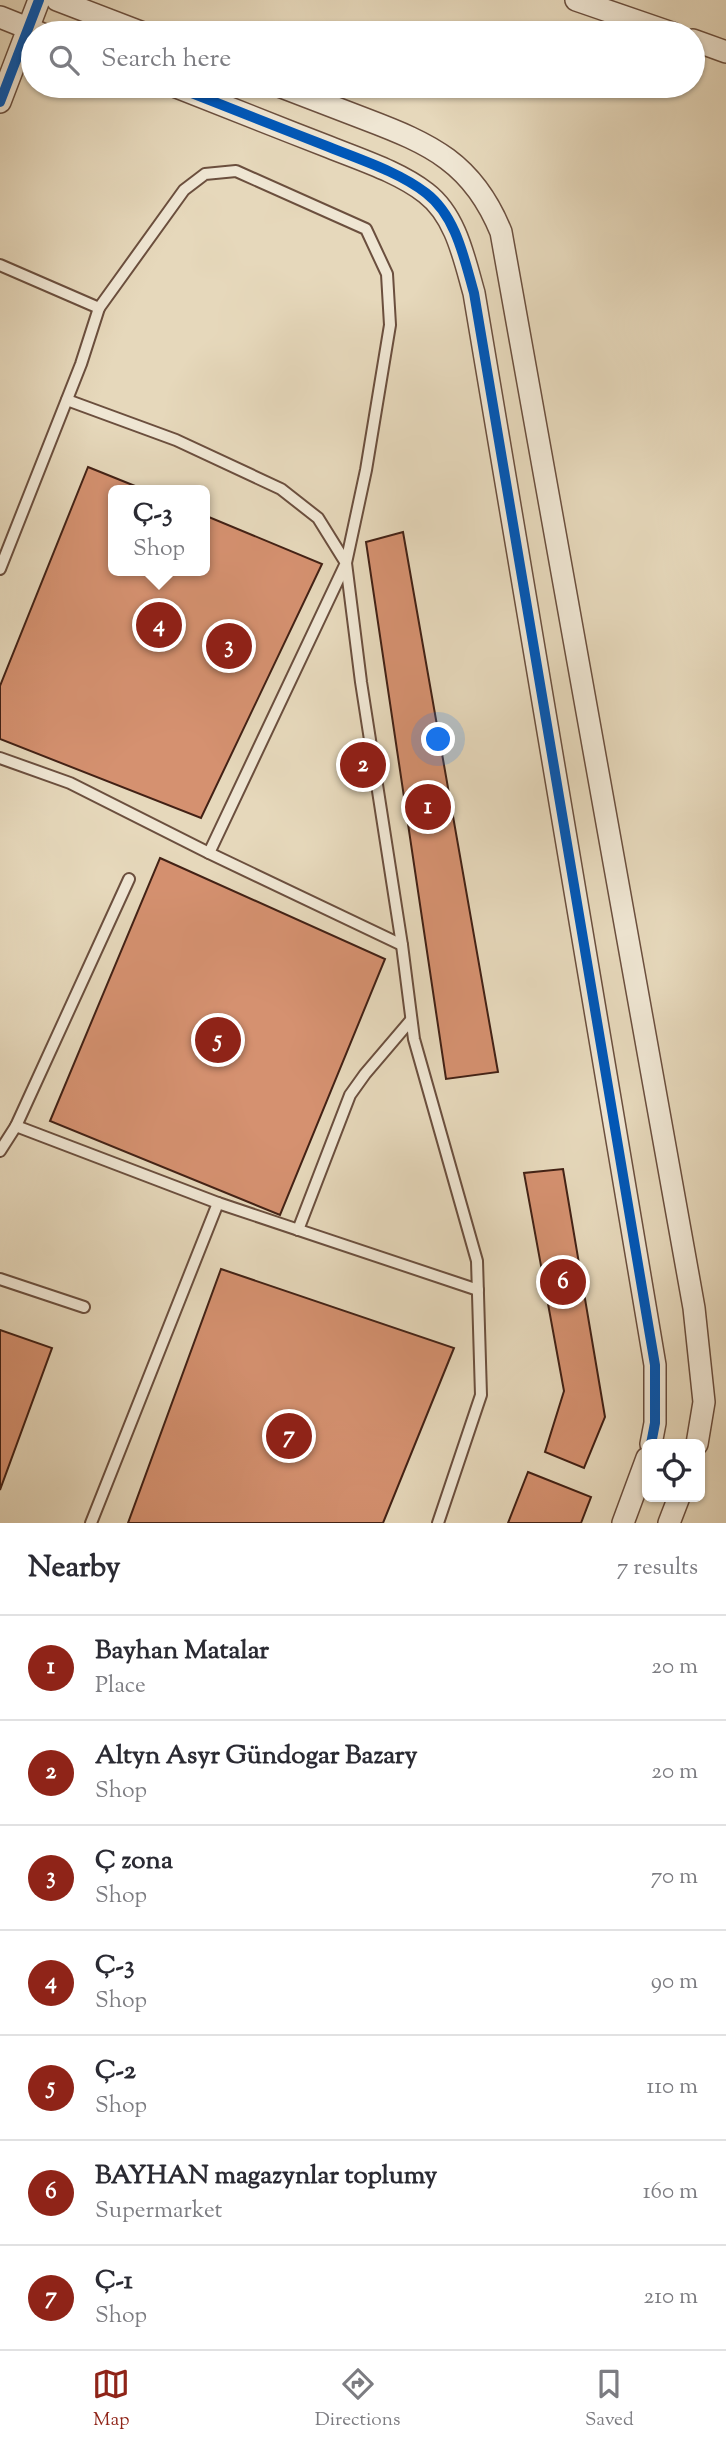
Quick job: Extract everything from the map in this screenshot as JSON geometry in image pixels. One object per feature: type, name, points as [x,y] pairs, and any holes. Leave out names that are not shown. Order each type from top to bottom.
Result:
[{"type":"street","points":[[36,21],[39,0]]},
{"type":"street","points":[[57,0],[112,21]]},
{"type":"street","points":[[576,0],[637,21]]},
{"type":"street","points":[[0,17],[21,25]]},
{"type":"street","points":[[705,44],[726,52]]},
{"type":"street","points":[[0,102],[21,59]]},
{"type":"street","points":[[204,98],[366,162],[427,193],[449,220],[461,245],[476,305],[655,1365],[655,1423],[652,1439]]},
{"type":"street","points":[[310,98],[432,147],[470,178],[494,213],[501,232],[694,1308],[704,1402],[698,1439]]},
{"type":"street","points":[[623,1523],[642,1472]]},
{"type":"street","points":[[669,1523],[676,1502]]},
{"type":"lane","points":[[0,569],[67,400],[99,308],[184,190],[205,174],[236,171],[366,229],[387,275],[390,325],[366,470],[346,563],[209,853]]},
{"type":"lane","points":[[0,265],[99,308]]},
{"type":"lane","points":[[67,400],[176,440],[281,489],[318,518],[346,563],[414,1039],[477,1261],[481,1395],[438,1523]]},
{"type":"lane","points":[[0,758],[70,783],[402,945]]},
{"type":"lane","points":[[0,1151],[16,1126],[129,879]]},
{"type":"lane","points":[[298,1230],[350,1095],[411,1020]]},
{"type":"lane","points":[[16,1126],[218,1203],[478,1290]]},
{"type":"lane","points":[[91,1523],[218,1203]]},
{"type":"lane","points":[[0,1279],[84,1307]]},
{"type":"building","points":[[88,467],[133,485],[108,485],[108,576],[210,576],[210,517],[322,564],[201,818],[0,739],[0,686]]},
{"type":"building","points":[[403,532],[498,1072],[446,1079],[366,542]]},
{"type":"building","points":[[160,858],[385,959],[280,1215],[50,1121]]},
{"type":"building","points":[[563,1169],[605,1417],[584,1468],[545,1452],[564,1391],[524,1173]]},
{"type":"building","points":[[221,1269],[454,1348],[383,1523],[128,1523]]},
{"type":"building","points":[[0,1330],[52,1348],[0,1490]]},
{"type":"building","points":[[528,1472],[591,1497],[581,1523],[508,1523]]},
{"type":"cycle path","points":[[31,21],[39,0]]},
{"type":"cycle path","points":[[0,102],[21,47]]},
{"type":"cycle path","points":[[204,98],[404,179],[436,202],[458,238],[474,293],[655,1365],[655,1423],[652,1439]]},
{"type":"place","name":"Ç-3","points":[[159,625]]},
{"type":"place","name":"Ç zona","points":[[229,646]]},
{"type":"place","name":"Altyn Asyr Gündogar Bazary","points":[[363,765]]},
{"type":"place","name":"Bayhan Matalar","points":[[428,807]]},
{"type":"place","name":"Ç-2","points":[[218,1040]]},
{"type":"place","name":"BAYHAN magazynlar toplumy","points":[[563,1282]]},
{"type":"place","name":"Ç-1","points":[[289,1436]]}]
